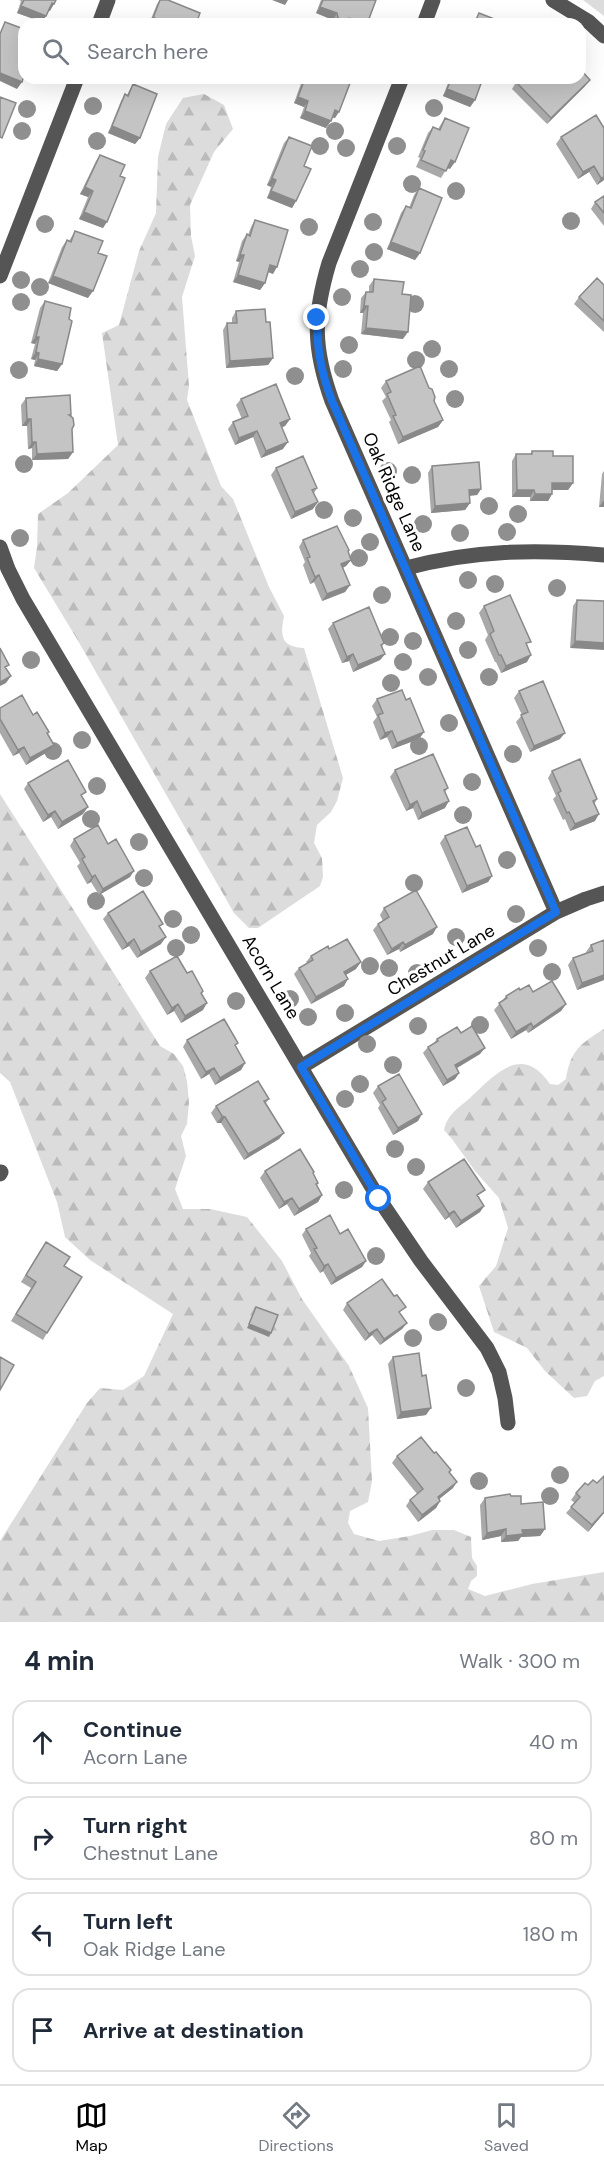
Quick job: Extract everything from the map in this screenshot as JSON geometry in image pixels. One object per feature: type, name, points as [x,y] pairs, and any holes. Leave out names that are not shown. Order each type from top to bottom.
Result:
[{"type":"street","points":[[101,18],[108,0]]},
{"type":"street","points":[[426,18],[433,0]]},
{"type":"street","points":[[553,0],[582,18]]},
{"type":"street","points":[[586,20],[604,36]]},
{"type":"street","points":[[0,276],[75,84]]},
{"type":"street","name":"Oak Ridge Lane","points":[[400,84],[329,263],[321,291],[317,318],[317,346],[321,373],[556,912]]},
{"type":"street","name":"Acorn Lane","points":[[0,547],[23,599],[384,1207],[421,1261],[487,1348],[499,1372],[508,1423]]},
{"type":"street","points":[[406,568],[436,560],[496,551],[604,555]]},
{"type":"street","name":"Chestnut Lane","points":[[301,1067],[556,912],[586,898],[604,893]]},
{"type":"green space","points":[[583,0],[604,0],[604,16]]},
{"type":"green space","points":[[204,94],[224,105],[233,129],[214,152],[190,205],[191,236],[195,256],[182,297],[189,386],[187,400],[221,486],[233,499],[269,587],[284,616],[282,629],[284,639],[291,645],[304,648],[343,778],[337,801],[331,812],[317,825],[314,843],[322,858],[323,877],[320,886],[258,928],[249,928],[234,913],[34,568],[38,514],[68,493],[118,445],[102,333],[119,325],[139,251],[156,213],[158,157],[166,124],[183,98]]},
{"type":"green space","points":[[0,794],[160,1046],[174,1054],[183,1066],[189,1103],[187,1124],[181,1136],[186,1156],[175,1189],[183,1209],[210,1209],[247,1217],[282,1261],[302,1299],[349,1366],[368,1408],[372,1481],[368,1502],[350,1511],[348,1523],[354,1534],[379,1541],[432,1530],[454,1530],[471,1537],[472,1558],[477,1566],[477,1576],[471,1581],[468,1589],[485,1596],[532,1584],[604,1572],[604,1622],[0,1622],[0,1541],[87,1403],[100,1388],[123,1390],[144,1376],[173,1314],[90,1260],[65,1237],[57,1202],[10,1082],[0,1073]]},
{"type":"green space","points":[[604,1029],[604,1376],[595,1381],[587,1396],[574,1398],[545,1371],[527,1348],[494,1332],[479,1286],[496,1266],[508,1228],[499,1198],[444,1130],[456,1110],[492,1078],[511,1066],[520,1064],[530,1066],[540,1072],[550,1084],[558,1085],[566,1079],[570,1061],[578,1049]]},
{"type":"building","points":[[24,0],[56,0],[54,4],[52,3],[46,16],[21,6]]},
{"type":"building","points":[[160,0],[168,0],[200,13],[198,18],[153,18]]},
{"type":"building","points":[[323,0],[376,0],[369,18],[338,18],[337,13],[320,7]]},
{"type":"building","points":[[479,13],[492,18],[477,18]]},
{"type":"building","points":[[5,22],[18,27],[18,80],[0,73],[0,34]]},
{"type":"building","points":[[133,84],[157,94],[140,138],[112,126],[125,94],[128,96]]},
{"type":"building","points":[[303,84],[350,84],[339,112],[335,110],[331,121],[305,111],[308,101],[298,97]]},
{"type":"building","points":[[449,84],[481,84],[475,100],[447,89]]},
{"type":"building","points":[[518,84],[586,84],[551,118]]},
{"type":"building","points":[[0,97],[16,103],[2,138],[0,137]]},
{"type":"building","points":[[596,115],[604,128],[604,177],[601,178],[594,166],[583,172],[561,137]]},
{"type":"building","points":[[445,118],[469,128],[455,162],[451,160],[446,171],[421,160],[433,127],[440,130]]},
{"type":"building","points":[[289,137],[312,146],[304,166],[311,169],[296,201],[271,191],[276,180],[272,178]]},
{"type":"building","points":[[100,155],[125,165],[120,176],[125,178],[107,222],[84,212],[93,191],[85,187]]},
{"type":"building","points":[[419,188],[442,198],[420,253],[391,242],[406,206],[411,208]]},
{"type":"building","points":[[604,196],[604,213],[595,202]]},
{"type":"building","points":[[255,220],[288,230],[277,267],[270,265],[265,283],[238,275],[244,255],[240,255],[247,234],[250,236]]},
{"type":"building","points":[[75,231],[103,241],[98,253],[107,256],[93,291],[53,276],[67,240],[71,242]]},
{"type":"building","points":[[597,278],[604,285],[604,321],[579,297]]},
{"type":"building","points":[[374,279],[404,282],[402,294],[411,295],[408,332],[366,328],[368,306],[364,306],[366,292],[373,292]]},
{"type":"building","points":[[45,301],[71,308],[69,319],[72,321],[62,364],[38,359],[39,353],[36,352],[39,337],[36,337]]},
{"type":"building","points":[[265,309],[266,322],[270,322],[273,358],[230,361],[227,323],[237,323],[236,311]]},
{"type":"building","points":[[420,366],[429,388],[432,389],[434,401],[443,420],[403,437],[393,416],[396,415],[387,394],[391,392],[386,381]]},
{"type":"building","points":[[276,384],[290,419],[280,423],[288,442],[266,451],[257,431],[239,438],[233,422],[248,416],[241,399]]},
{"type":"building","points":[[70,395],[71,415],[69,415],[73,418],[74,425],[72,429],[73,452],[37,454],[36,442],[32,442],[31,419],[27,419],[26,398]]},
{"type":"building","points":[[532,451],[553,451],[553,456],[573,456],[573,483],[552,483],[552,494],[535,494],[534,490],[517,490],[516,454],[532,454]]},
{"type":"building","points":[[303,456],[317,488],[312,490],[318,502],[295,512],[276,468]]},
{"type":"building","points":[[479,462],[481,489],[469,490],[470,503],[435,506],[432,466]]},
{"type":"building","points":[[337,526],[349,550],[351,560],[341,564],[350,585],[327,594],[319,575],[315,577],[303,540]]},
{"type":"building","points":[[510,595],[531,642],[526,643],[531,655],[506,666],[490,634],[494,631],[484,606]]},
{"type":"building","points":[[577,600],[604,601],[604,643],[575,641]]},
{"type":"building","points":[[369,607],[384,643],[381,645],[385,654],[358,665],[353,654],[347,657],[333,623]]},
{"type":"building","points":[[0,648],[9,665],[5,667],[11,676],[0,682]]},
{"type":"building","points":[[543,681],[565,733],[534,746],[521,715],[528,712],[519,691]]},
{"type":"building","points":[[402,690],[406,700],[410,698],[424,732],[397,743],[392,731],[385,733],[378,715],[383,713],[377,699]]},
{"type":"building","points":[[22,695],[33,715],[37,712],[54,745],[30,758],[24,747],[18,750],[0,719],[0,708]]},
{"type":"building","points":[[433,754],[448,788],[444,790],[449,801],[422,813],[417,801],[410,805],[395,770]]},
{"type":"building","points":[[580,759],[597,799],[593,801],[599,814],[575,824],[558,793],[561,791],[552,771]]},
{"type":"building","points":[[68,760],[86,792],[81,795],[88,807],[62,822],[55,811],[48,815],[28,783]]},
{"type":"building","points":[[98,825],[108,844],[116,839],[134,871],[103,889],[95,875],[92,877],[82,859],[85,857],[74,839]]},
{"type":"building","points":[[467,827],[476,847],[480,845],[492,876],[467,886],[445,836]]},
{"type":"building","points":[[416,890],[437,927],[405,945],[403,942],[392,949],[378,924],[389,917],[384,908]]},
{"type":"building","points":[[143,891],[163,924],[159,926],[166,937],[141,952],[134,939],[127,944],[108,913]]},
{"type":"building","points":[[347,939],[361,962],[344,972],[348,979],[316,997],[299,968],[313,960],[311,956]]},
{"type":"building","points":[[604,940],[604,975],[582,983],[573,958],[593,951],[591,945]]},
{"type":"building","points":[[177,956],[187,973],[192,971],[207,1003],[185,1016],[178,1004],[172,1008],[150,971]]},
{"type":"building","points":[[552,981],[566,1004],[533,1027],[531,1023],[516,1032],[499,1003],[519,988],[520,990],[529,985],[533,992]]},
{"type":"building","points":[[224,1019],[238,1043],[235,1045],[245,1063],[220,1078],[214,1068],[206,1072],[187,1040]]},
{"type":"building","points":[[472,1026],[485,1048],[455,1065],[459,1073],[447,1080],[428,1047],[457,1027],[461,1033]]},
{"type":"building","points":[[399,1074],[422,1114],[398,1128],[382,1102],[386,1099],[378,1086]]},
{"type":"building","points":[[258,1081],[269,1099],[264,1101],[284,1133],[248,1154],[216,1106]]},
{"type":"building","points":[[300,1149],[314,1172],[318,1183],[316,1184],[322,1195],[299,1209],[292,1198],[284,1202],[265,1171]]},
{"type":"building","points":[[464,1159],[485,1190],[477,1195],[484,1206],[461,1221],[454,1211],[449,1214],[428,1182]]},
{"type":"building","points":[[330,1215],[340,1234],[348,1229],[366,1261],[336,1278],[328,1264],[324,1266],[306,1229]]},
{"type":"building","points":[[46,1242],[70,1257],[64,1266],[82,1277],[47,1333],[16,1314],[36,1282],[26,1275]]},
{"type":"building","points":[[382,1279],[394,1296],[397,1295],[406,1307],[399,1312],[407,1323],[384,1339],[377,1329],[369,1334],[347,1303]]},
{"type":"building","points":[[256,1307],[278,1315],[271,1333],[249,1324]]},
{"type":"building","points":[[419,1353],[422,1376],[426,1375],[431,1408],[401,1412],[393,1357]]},
{"type":"building","points":[[0,1357],[14,1365],[0,1390]]},
{"type":"building","points":[[421,1437],[451,1470],[449,1472],[457,1482],[438,1497],[440,1501],[422,1515],[410,1500],[423,1489],[397,1456]]},
{"type":"building","points":[[604,1476],[604,1512],[592,1525],[571,1507],[580,1497],[576,1493],[585,1483],[588,1485],[593,1480],[597,1483]]},
{"type":"building","points":[[510,1494],[521,1496],[521,1504],[543,1502],[545,1529],[522,1530],[523,1534],[506,1536],[506,1529],[487,1533],[485,1498]]},
{"type":"route","points":[[317,318],[317,346],[321,373],[332,401],[556,912],[301,1067],[379,1199]]}]
